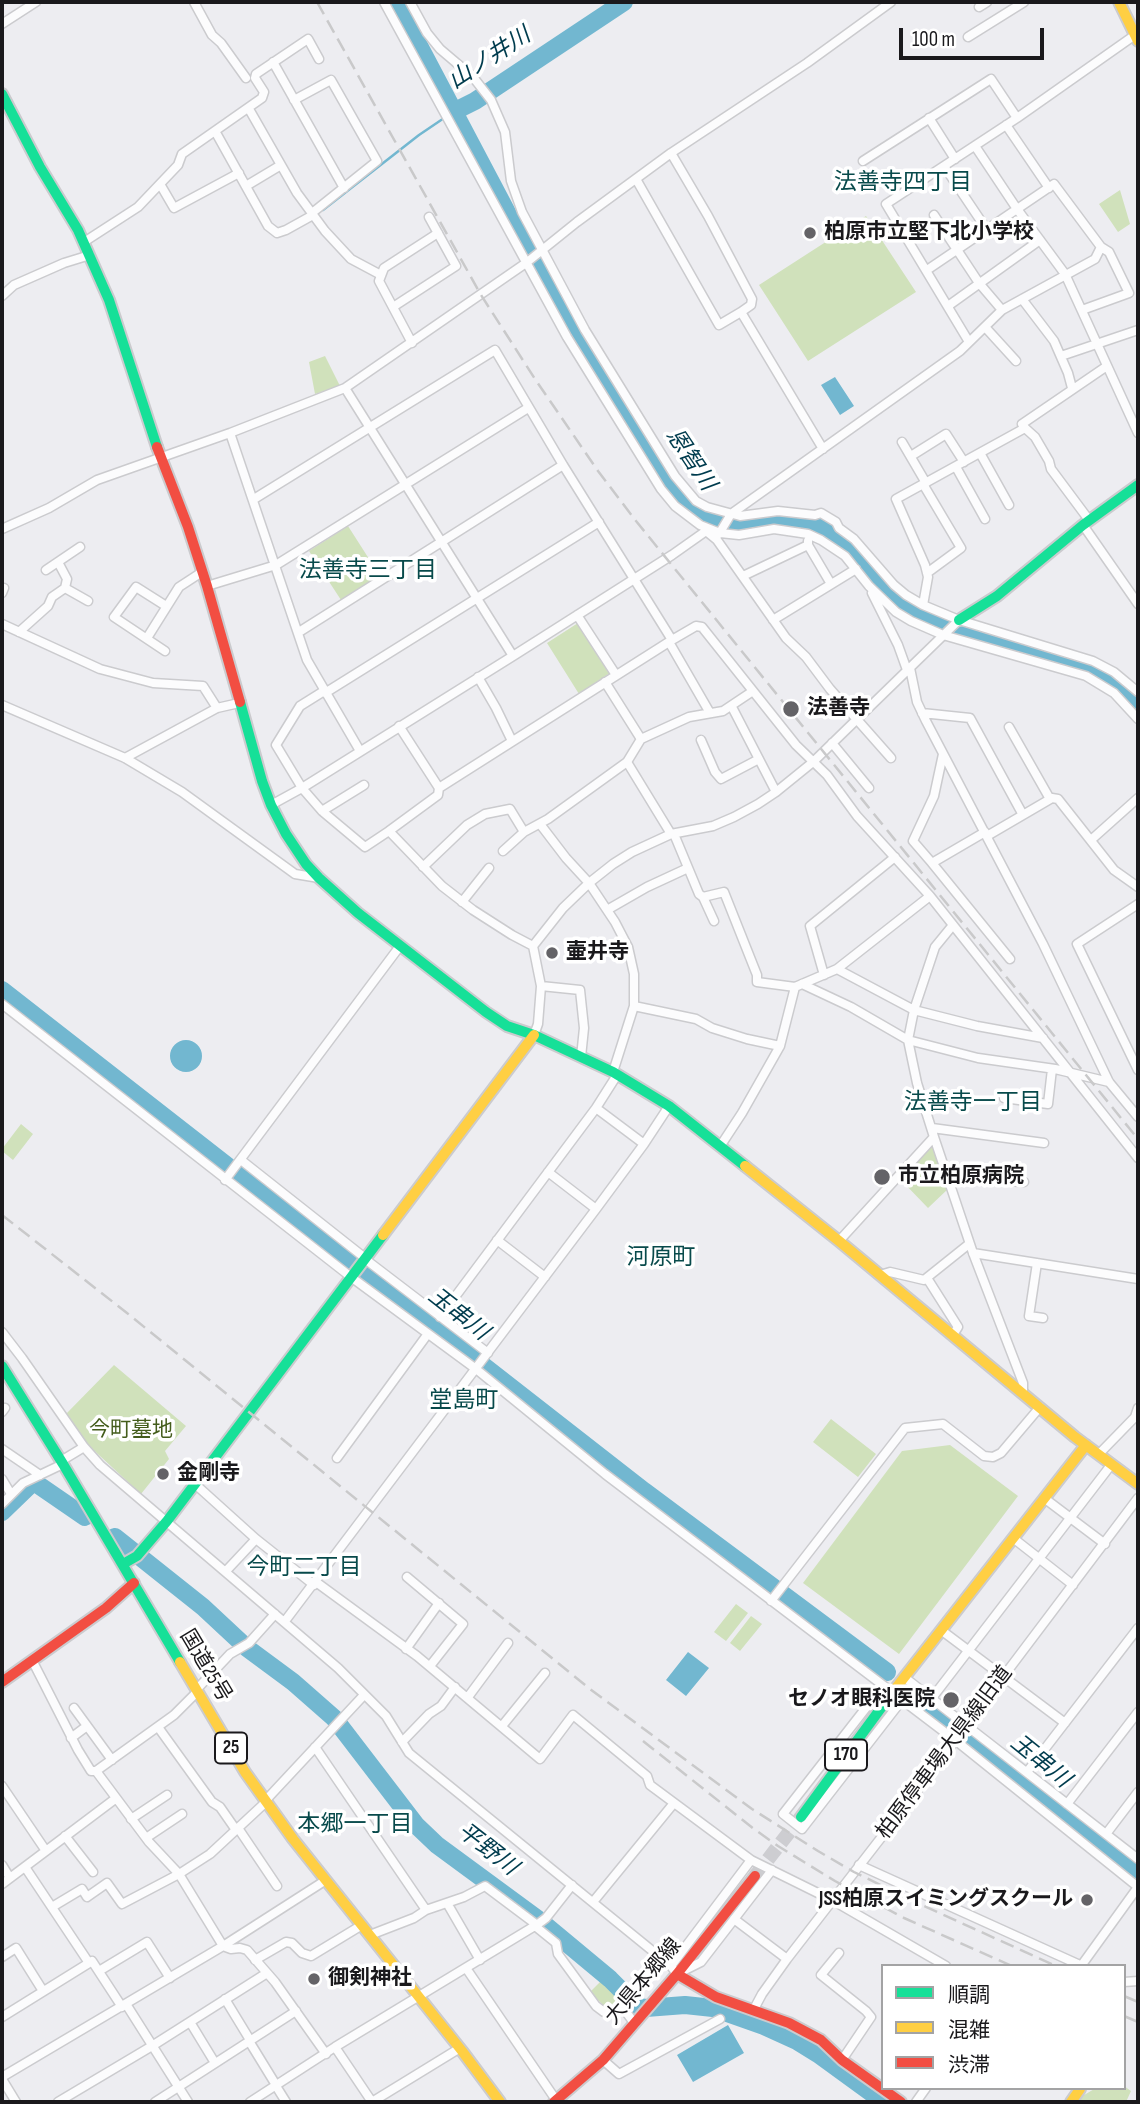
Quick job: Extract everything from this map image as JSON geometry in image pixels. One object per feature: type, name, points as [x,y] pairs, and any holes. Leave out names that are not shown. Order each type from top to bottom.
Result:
[{"type":"main road","points":[[1119,2],[1136,32]]},
{"type":"main road","points":[[2,94],[40,167],[84,242],[109,300],[207,586],[262,781],[285,834],[306,864],[319,878],[401,946],[486,1012],[507,1026],[534,1035],[615,1074],[669,1106],[839,1241],[1040,1408],[1138,1484]]},
{"type":"main road","points":[[958,621],[997,596],[1086,523],[1138,485]]},
{"type":"main road","points":[[122,1564],[139,1554],[167,1521],[534,1035]]},
{"type":"main road","name":"国道25号","points":[[2,1366],[62,1462],[245,1772],[500,2102]]},
{"type":"main road","points":[[887,1689],[904,1677],[1086,1445]]},
{"type":"main road","points":[[2,1682],[106,1608],[134,1583]]},
{"type":"main road","name":"170","points":[[801,1817],[887,1689]]},
{"type":"main road","name":"大県本郷線","points":[[558,2101],[603,2060],[635,2024],[674,1970],[755,1877]]},
{"type":"main road","points":[[674,1970],[716,1997],[789,2023],[821,2040],[842,2060],[881,2088]]},
{"type":"main road","points":[[884,2090],[901,2102]]},
{"type":"street","points":[[2,24],[36,2]]},
{"type":"street","points":[[194,2],[212,35],[246,78]]},
{"type":"street","points":[[384,2],[568,337],[661,489],[675,506],[703,528],[720,534],[739,535],[774,529],[808,534],[835,547],[896,612],[944,634],[1086,676],[1114,693],[1138,719]]},
{"type":"street","points":[[410,2],[440,49],[473,78],[491,100],[505,132],[511,181],[541,251],[584,330],[675,476],[696,502],[740,516],[778,511],[815,515],[821,513],[836,522],[839,528],[854,539],[894,585],[923,605],[958,621],[1093,661],[1114,672],[1138,692]]},
{"type":"street","points":[[2,529],[48,508],[97,480],[230,433],[345,388],[527,263],[671,153],[807,63],[891,2]]},
{"type":"street","points":[[979,7],[987,2]]},
{"type":"street","points":[[968,37],[1010,5],[1024,2]]},
{"type":"street","points":[[970,342],[886,204],[1017,118],[1136,32]]},
{"type":"street","points":[[84,242],[138,207],[178,165],[182,154],[262,98],[264,92],[255,78],[256,74],[308,39],[319,59]]},
{"type":"street","points":[[272,62],[344,188]]},
{"type":"street","points":[[863,161],[991,79],[1017,118]]},
{"type":"street","points":[[215,131],[268,226],[277,233],[286,230],[312,214],[377,161],[331,80],[294,100]]},
{"type":"street","points":[[249,109],[312,214],[351,259],[381,275]]},
{"type":"street","points":[[929,118],[955,159]]},
{"type":"street","points":[[1006,125],[1049,188]]},
{"type":"street","points":[[975,146],[1065,274],[1138,433]]},
{"type":"street","points":[[636,179],[719,325],[751,305],[752,299],[671,153]]},
{"type":"street","points":[[246,186],[281,165]]},
{"type":"street","points":[[944,166],[987,230]]},
{"type":"street","points":[[160,184],[174,208],[239,173]]},
{"type":"street","points":[[927,270],[1054,184],[1101,247],[1109,252],[1129,293],[1083,310]]},
{"type":"street","points":[[934,215],[979,283],[1002,310]]},
{"type":"street","points":[[393,307],[456,266],[429,217]]},
{"type":"street","points":[[412,343],[379,281],[384,268],[438,233]]},
{"type":"street","points":[[948,306],[1040,240]]},
{"type":"street","points":[[720,534],[730,514],[960,351],[1002,310],[1095,259],[1101,247]]},
{"type":"street","points":[[2,296],[14,285],[64,263],[90,255]]},
{"type":"street","points":[[1022,299],[1042,323],[1061,356],[1072,388]]},
{"type":"street","points":[[741,312],[823,449]]},
{"type":"street","points":[[985,327],[1016,361]]},
{"type":"street","points":[[1061,356],[1098,342],[1137,334]]},
{"type":"street","points":[[254,499],[495,350],[634,579],[710,713]]},
{"type":"street","points":[[1107,366],[1022,424],[1035,437],[1051,469],[1138,604]]},
{"type":"street","points":[[345,388],[513,656]]},
{"type":"street","points":[[207,586],[276,565],[528,408]]},
{"type":"street","points":[[923,605],[926,593],[925,565],[896,499],[1025,428]]},
{"type":"street","points":[[230,433],[307,660],[360,751]]},
{"type":"street","points":[[911,456],[946,434],[985,519]]},
{"type":"street","points":[[902,442],[961,548],[927,573]]},
{"type":"street","points":[[980,453],[1009,505]]},
{"type":"street","points":[[299,632],[563,466]]},
{"type":"street","points":[[399,726],[439,788],[438,796],[365,847],[322,811],[302,788],[276,745],[300,706],[599,522]]},
{"type":"street","points":[[271,805],[634,579],[703,528]]},
{"type":"street","points":[[720,534],[743,576],[786,638],[806,657],[856,720],[891,758]]},
{"type":"street","points":[[808,534],[808,545],[831,584]]},
{"type":"street","points":[[743,576],[808,545]]},
{"type":"street","points":[[46,570],[80,547]]},
{"type":"street","points":[[19,632],[48,606],[52,597],[65,588],[67,579],[58,562]]},
{"type":"street","points":[[774,620],[856,569]]},
{"type":"street","points":[[146,638],[179,587],[202,572]]},
{"type":"street","points":[[869,586],[909,669],[922,713],[1043,944],[1109,1082],[1138,1117]]},
{"type":"street","points":[[165,651],[114,617],[136,587],[166,607]]},
{"type":"street","points":[[65,588],[88,601]]},
{"type":"street","points":[[577,615],[616,675]]},
{"type":"street","points":[[534,1035],[538,1024],[541,986],[533,946],[563,908],[612,864],[632,852],[672,834],[713,826],[776,792],[813,762],[958,621]]},
{"type":"street","points":[[2,624],[120,676],[153,683],[203,686],[217,708]]},
{"type":"street","points":[[439,788],[670,641],[696,626],[702,627],[796,745],[827,775],[857,816],[930,896],[1138,1158]]},
{"type":"street","points":[[478,677],[512,741]]},
{"type":"street","points":[[605,682],[641,739]]},
{"type":"street","points":[[503,851],[524,832],[540,824],[627,762],[641,739],[689,717],[723,711],[753,691]]},
{"type":"street","points":[[125,758],[217,708],[239,703]]},
{"type":"street","points":[[2,705],[125,758],[181,792],[295,874],[319,878]]},
{"type":"street","points":[[732,707],[776,792]]},
{"type":"street","points":[[922,713],[970,718],[1023,815]]},
{"type":"street","points":[[1009,727],[1050,799]]},
{"type":"street","points":[[701,740],[715,772],[721,779],[759,759]]},
{"type":"street","points":[[832,743],[869,788]]},
{"type":"street","points":[[943,753],[934,796],[913,841],[1010,959]]},
{"type":"street","points":[[627,762],[672,834],[696,890],[703,897],[714,921]]},
{"type":"street","points":[[322,811],[364,785]]},
{"type":"street","points":[[1091,840],[1138,798]]},
{"type":"street","points":[[932,863],[1050,799],[1058,799],[1114,870],[1138,887]]},
{"type":"street","points":[[423,866],[467,825],[485,814],[510,809],[524,832]]},
{"type":"street","points":[[440,1317],[596,1108],[615,1074],[634,1006],[634,974],[628,947],[589,883],[540,824]]},
{"type":"street","points":[[389,831],[442,886],[462,902],[533,946]]},
{"type":"street","points":[[824,975],[810,926],[895,857]]},
{"type":"street","points":[[462,902],[489,868]]},
{"type":"street","points":[[607,910],[688,868]]},
{"type":"street","points":[[703,897],[724,891],[757,975],[757,982],[798,985],[851,1007],[908,1040],[978,1058],[1052,1069],[1109,1082]]},
{"type":"street","points":[[798,985],[837,969],[930,896]]},
{"type":"street","points":[[1138,904],[1077,944],[1138,1070]]},
{"type":"street","points":[[953,925],[935,947],[914,1010],[908,1040],[917,1083],[973,1253],[1023,1383],[1023,1393]]},
{"type":"street","points":[[227,1178],[401,946]]},
{"type":"street","points":[[837,969],[914,1010],[977,1026],[1043,1038]]},
{"type":"street","points":[[721,1146],[780,1046],[798,985]]},
{"type":"street","points":[[541,986],[580,990],[584,1028],[581,1057]]},
{"type":"street","points":[[2,1004],[353,1274],[427,1335],[477,1368],[605,1474],[887,1689],[1027,1772],[1138,1859]]},
{"type":"street","points":[[634,1006],[696,1019],[712,1028],[780,1046]]},
{"type":"street","points":[[1004,1098],[1048,1104],[1052,1069]]},
{"type":"street","points":[[285,1621],[596,1209],[669,1106]]},
{"type":"street","points":[[596,1108],[644,1144]]},
{"type":"street","points":[[933,1132],[1044,1143]]},
{"type":"street","points":[[839,1241],[933,1132]]},
{"type":"street","points":[[240,1162],[486,1355]]},
{"type":"street","points":[[548,1172],[596,1209]]},
{"type":"street","points":[[948,1178],[1024,1182]]},
{"type":"street","points":[[497,1240],[545,1277]]},
{"type":"street","points":[[880,1275],[890,1272],[925,1280],[970,1244]]},
{"type":"street","points":[[973,1253],[1138,1279]]},
{"type":"street","points":[[1037,1263],[1029,1316],[1043,1318]]},
{"type":"street","points":[[927,1278],[958,1327],[953,1335]]},
{"type":"street","points":[[2,1332],[84,1447],[100,1465],[338,1668],[386,1716],[410,1753],[674,1970]]},
{"type":"street","points":[[337,1458],[427,1335]]},
{"type":"street","points":[[771,1601],[905,1428],[943,1424],[984,1456],[993,1457],[1001,1453],[1040,1408]]},
{"type":"street","points":[[1098,1454],[1135,1417],[1138,1408]]},
{"type":"street","points":[[2,1504],[23,1483],[84,1447]]},
{"type":"street","points":[[2,1448],[40,1475]]},
{"type":"street","points":[[932,1698],[1111,1465]]},
{"type":"street","points":[[2,1479],[11,1494]]},
{"type":"street","points":[[195,1484],[256,1539],[430,1666],[540,1759],[573,1716],[648,1776],[650,1784],[751,1860],[832,1900],[943,1964]]},
{"type":"street","points":[[1044,1498],[1105,1544]]},
{"type":"street","name":"柏原停車場大県線旧道","points":[[754,2009],[787,1959],[1138,1498]]},
{"type":"street","points":[[1013,1538],[1073,1585]]},
{"type":"street","points":[[226,1572],[256,1539]]},
{"type":"street","points":[[407,1577],[463,1624],[430,1666]]},
{"type":"street","points":[[406,1649],[439,1604]]},
{"type":"street","points":[[96,1772],[174,1715],[230,1654],[244,1646],[275,1614]]},
{"type":"street","points":[[1027,1772],[1138,1628]]},
{"type":"street","points":[[941,1630],[1065,1723]]},
{"type":"street","points":[[468,1697],[508,1643]]},
{"type":"street","points":[[33,1660],[71,1738],[91,1771],[96,1772],[146,1838],[179,1874],[223,1946],[247,1950],[296,2011],[326,2054]]},
{"type":"street","points":[[502,1726],[545,1673]]},
{"type":"street","points":[[904,1677],[932,1698],[960,1733],[1138,1887],[1083,1964]]},
{"type":"street","points":[[402,1742],[429,1714],[441,1706],[455,1687]]},
{"type":"street","points":[[887,1689],[783,1814],[802,1829],[902,1700]]},
{"type":"street","points":[[52,1907],[82,1889],[88,1897],[107,1883],[122,1905],[210,1854],[266,1801],[364,1695]]},
{"type":"street","points":[[74,1708],[112,1760]]},
{"type":"street","points":[[1067,1804],[1138,1712]]},
{"type":"street","points":[[71,1738],[87,1726]]},
{"type":"street","points":[[158,1727],[212,1802],[220,1807],[237,1829],[277,1886]]},
{"type":"street","points":[[315,1747],[426,1910]]},
{"type":"street","points":[[2,1786],[46,1851]]},
{"type":"street","points":[[1106,1834],[1138,1792]]},
{"type":"street","points":[[131,1819],[167,1796]]},
{"type":"street","points":[[2,1884],[115,1799]]},
{"type":"street","points":[[593,1902],[674,1803]]},
{"type":"street","points":[[146,1838],[181,1814]]},
{"type":"street","points":[[65,1836],[93,1872]]},
{"type":"street","points":[[674,1970],[701,1924],[751,1860]]},
{"type":"street","points":[[2,1865],[10,1878]]},
{"type":"street","points":[[859,1865],[1078,1964]]},
{"type":"street","points":[[25,1867],[89,1963]]},
{"type":"street","points":[[674,1970],[701,1962],[772,1870]]},
{"type":"street","points":[[16,2102],[2,2078],[223,1946],[326,1880]]},
{"type":"street","points":[[250,2102],[539,1923],[572,1885]]},
{"type":"street","points":[[370,1936],[485,1886],[539,1923],[556,1942],[558,1954],[596,2006],[604,2011],[623,2008],[635,2024]]},
{"type":"street","points":[[447,1903],[481,1959]]},
{"type":"street","points":[[734,1919],[787,1959]]},
{"type":"street","points":[[255,1959],[286,1942],[311,1956],[362,1925]]},
{"type":"street","points":[[99,1972],[147,1942],[170,1978]]},
{"type":"street","points":[[2,1957],[16,1948],[43,1991]]},
{"type":"street","points":[[839,1953],[821,1975],[871,2018],[842,2060]]},
{"type":"street","points":[[2,2017],[92,1961],[188,2102]]},
{"type":"street","points":[[466,1968],[558,2101]]},
{"type":"street","points":[[58,2102],[267,1973]]},
{"type":"street","points":[[225,2000],[286,2102]]},
{"type":"street","points":[[155,2102],[296,2011]]},
{"type":"street","points":[[603,2060],[619,2074],[720,2019]]},
{"type":"street","points":[[190,2022],[215,2063]]},
{"type":"street","points":[[335,2047],[372,2102],[460,2048]]},
{"type":"green space","points":[[1120,190],[1130,224],[1118,232],[1099,204]]},
{"type":"green space","points":[[866,216],[916,292],[808,361],[759,285]]},
{"type":"green space","points":[[325,356],[340,386],[315,394],[309,362]]},
{"type":"green space","points":[[348,526],[380,576],[341,600],[309,551]]},
{"type":"green space","points":[[578,623],[610,673],[579,694],[547,643]]},
{"type":"green space","points":[[21,1124],[33,1134],[13,1160],[2,1149]]},
{"type":"green space","points":[[934,1144],[948,1189],[928,1208],[901,1180]]},
{"type":"green space","name":"今町墓地","points":[[114,1365],[186,1426],[165,1451],[169,1459],[141,1494],[87,1444],[66,1414]]},
{"type":"green space","points":[[831,1419],[876,1454],[858,1477],[813,1442]]},
{"type":"green space","points":[[950,1445],[1018,1496],[899,1654],[803,1583],[902,1451]]},
{"type":"green space","points":[[736,1604],[748,1613],[726,1641],[714,1632]]},
{"type":"green space","points":[[751,1616],[762,1624],[740,1651],[730,1643]]},
{"type":"green space","points":[[602,1980],[615,1994],[617,2005],[603,2005],[590,1992]]},
{"type":"green space","points":[[1126,2087],[1131,2091],[1126,2102],[1099,2102],[1079,2098],[1093,2090],[1126,2090]]},
{"type":"water","points":[[835,377],[854,406],[840,415],[821,385]]},
{"type":"water","points":[[186,1040],[198,1044],[202,1056],[198,1068],[186,1072],[174,1068],[170,1056],[174,1044]]},
{"type":"water","points":[[688,1652],[709,1668],[686,1696],[666,1680]]},
{"type":"water","points":[[728,2025],[744,2053],[693,2082],[677,2055]]},
{"type":"waterway","name":"恩智川","points":[[396,2],[530,256],[625,412],[687,505],[702,517],[719,523],[746,525],[772,520],[799,522],[823,529],[842,541],[893,599],[918,615],[1082,668],[1118,687],[1138,707]]},
{"type":"waterway","name":"山ノ井川","points":[[453,112],[475,101],[624,2]]},
{"type":"waterway","points":[[323,210],[419,135],[453,112]]},
{"type":"waterway","name":"玉串川","points":[[2,990],[644,1491],[887,1672]]},
{"type":"waterway","name":"平野川","points":[[2,1512],[31,1484],[37,1484],[85,1517]]},
{"type":"waterway","name":"平野川","points":[[115,1537],[203,1607],[247,1648],[293,1682],[334,1718],[416,1825],[437,1845],[539,1920],[610,1979],[631,2006],[646,2008],[685,2005],[713,2008],[764,2026],[818,2054],[884,2102]]},
{"type":"waterway","name":"玉串川","points":[[911,1691],[953,1723],[970,1741],[1138,1872]]},
{"type":"tunnel","points":[[755,1876],[801,1817]]},
{"type":"railway","points":[[317,2],[481,295],[598,471],[1138,1139]]},
{"type":"railway","points":[[2,1215],[127,1313],[590,1689],[752,1809],[854,1872],[1052,1964]]},
{"type":"railway","points":[[643,1741],[754,1829],[835,1881],[904,1918],[1008,1964]]},
{"type":"railway","points":[[1126,1997],[1138,2002]]},
{"type":"railway","points":[[1126,2017],[1138,2022]]},
{"type":"traffic: fast","points":[[2,94],[40,167],[78,230],[109,300],[157,447]]},
{"type":"traffic: fast","points":[[959,620],[997,596],[1083,525],[1138,485]]},
{"type":"traffic: fast","points":[[240,702],[271,805],[286,834],[319,878],[358,913],[486,1012],[507,1026],[534,1035],[613,1072],[669,1106],[745,1166]]},
{"type":"traffic: fast","points":[[123,1564],[137,1556],[167,1521],[383,1235]]},
{"type":"traffic: fast","points":[[2,1366],[180,1662]]},
{"type":"traffic: fast","points":[[801,1817],[892,1693]]},
{"type":"traffic: slow","points":[[1119,2],[1138,41]]},
{"type":"traffic: slow","points":[[383,1235],[534,1035]]},
{"type":"traffic: slow","points":[[745,1166],[1075,1437],[1138,1484]]},
{"type":"traffic: slow","points":[[892,1693],[1086,1445]]},
{"type":"traffic: slow","points":[[180,1662],[245,1772],[293,1839],[500,2102]]},
{"type":"traffic: slow","points":[[1071,2102],[1079,2090]]},
{"type":"traffic: jam","points":[[157,447],[188,527],[240,702]]},
{"type":"traffic: jam","points":[[2,1682],[106,1608],[134,1583]]},
{"type":"traffic: jam","points":[[554,2102],[603,2060],[677,1974],[755,1876]]},
{"type":"traffic: jam","points":[[677,1974],[716,1997],[789,2023],[821,2040],[842,2060],[881,2088]]},
{"type":"traffic: jam","points":[[884,2090],[901,2102]]},
{"type":"place","name":"柏原市立堅下北小学校","points":[[810,233]]},
{"type":"place","name":"法善寺","points":[[791,709]]},
{"type":"place","name":"壷井寺","points":[[552,953]]},
{"type":"place","name":"市立柏原病院","points":[[882,1177]]},
{"type":"place","name":"金剛寺","points":[[163,1474]]},
{"type":"place","name":"セノオ眼科医院","points":[[951,1700]]},
{"type":"place","name":"JSS柏原スイミングスクール","points":[[1087,1900]]},
{"type":"place","name":"御剣神社","points":[[314,1979]]},
{"type":"district","name":"法善寺四丁目","points":[[903,183]]},
{"type":"district","name":"法善寺三丁目","points":[[368,571]]},
{"type":"district","name":"法善寺一丁目","points":[[973,1103]]},
{"type":"district","name":"河原町","points":[[661,1258]]},
{"type":"district","name":"堂島町","points":[[464,1401]]},
{"type":"district","name":"今町二丁目","points":[[304,1568]]},
{"type":"district","name":"本郷一丁目","points":[[355,1825]]}]
